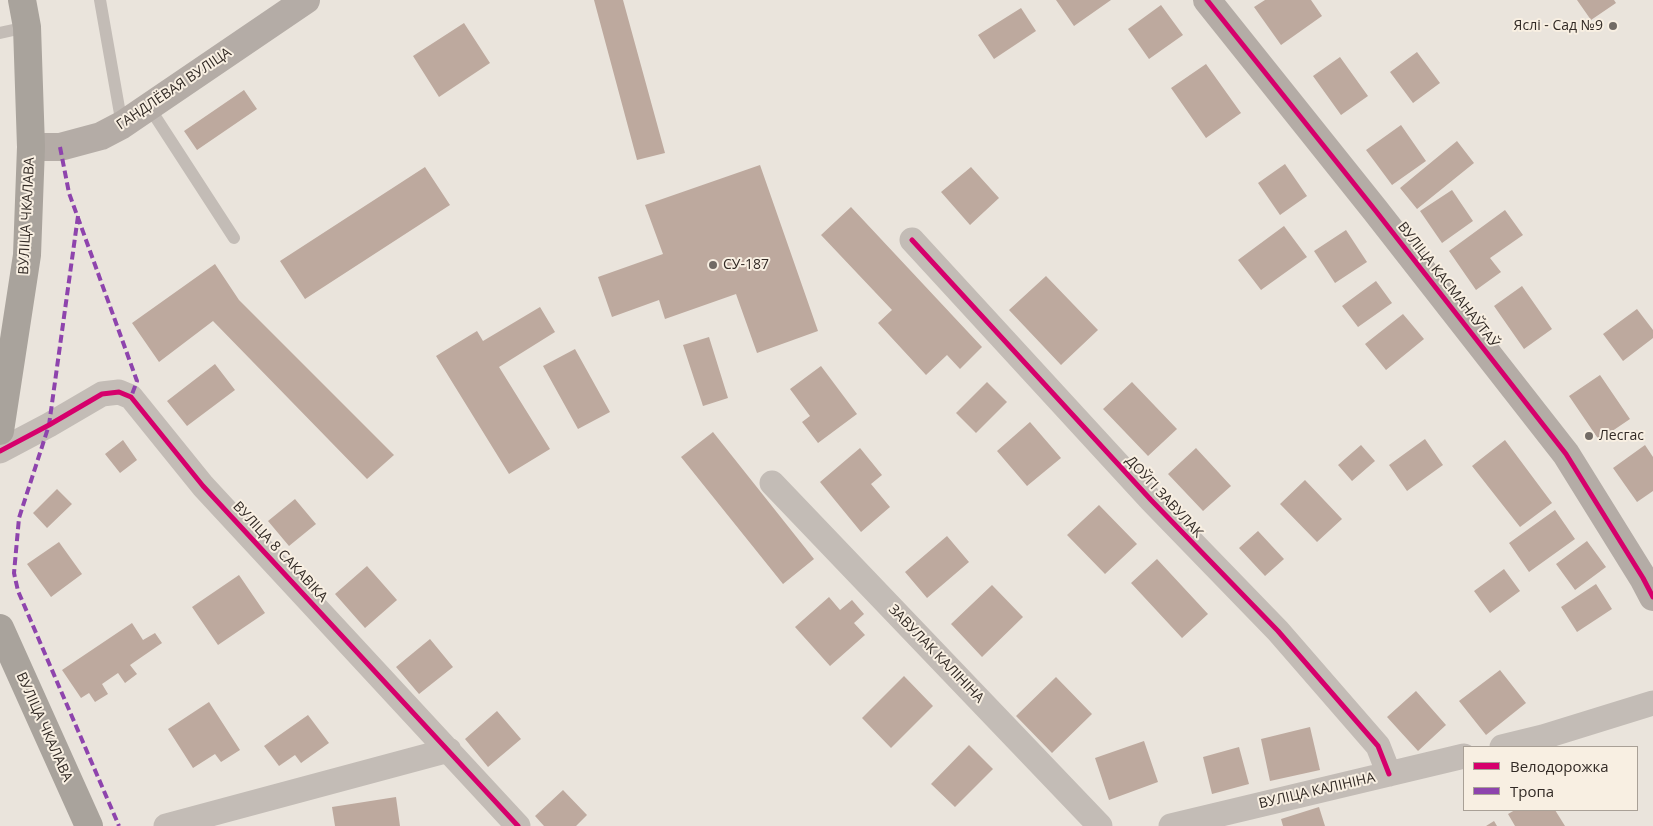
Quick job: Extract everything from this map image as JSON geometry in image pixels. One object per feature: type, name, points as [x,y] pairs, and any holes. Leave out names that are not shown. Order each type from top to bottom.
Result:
[{"type":"highway","name":"ВУЛІЦА ЧКАЛАВА","points":[[0,431],[28,255],[31,147],[27,27],[22,0]]},
{"type":"highway","name":"ВУЛІЦА ЧКАЛАВА","points":[[0,628],[89,826]]},
{"type":"street","name":"ГАНДЛЁВАЯ ВУЛІЦА","points":[[31,147],[60,147],[101,136],[122,125],[306,0]]},
{"type":"street","name":"ВУЛІЦА КАСМАНАЎТАЎ","points":[[1208,0],[1566,454],[1653,597]]},
{"type":"street","name":"ДОЎГІ ЗАВУЛАК","points":[[912,240],[1151,500],[1278,631],[1378,746],[1389,774]]},
{"type":"street","name":"ВУЛІЦА 8 САКАВІКА","points":[[0,450],[49,425],[102,394],[119,392],[131,397],[203,486],[518,826]]},
{"type":"street","name":"ЗАВУЛАК КАЛІНІНА","points":[[772,483],[1100,826]]},
{"type":"street","points":[[1506,746],[1543,737],[1653,703]]},
{"type":"street","points":[[166,826],[449,750]]},
{"type":"street","name":"ВУЛІЦА КАЛІНІНА","points":[[1171,826],[1463,756]]},
{"type":"lane","points":[[100,0],[122,125]]},
{"type":"lane","points":[[0,33],[27,27]]},
{"type":"lane","points":[[149,107],[234,238]]},
{"type":"building","points":[[594,0],[623,0],[665,153],[637,160]]},
{"type":"building","points":[[1056,0],[1111,0],[1074,26]]},
{"type":"building","points":[[1265,0],[1311,0],[1322,16],[1281,45],[1254,7]]},
{"type":"building","points":[[1577,0],[1614,0],[1616,3],[1591,20]]},
{"type":"building","points":[[1161,5],[1183,35],[1149,59],[1128,29]]},
{"type":"building","points":[[1021,8],[1036,31],[994,59],[978,35]]},
{"type":"building","points":[[464,23],[490,63],[439,97],[413,56]]},
{"type":"building","points":[[1417,52],[1440,83],[1413,103],[1390,72]]},
{"type":"building","points":[[1340,57],[1368,96],[1341,115],[1313,76]]},
{"type":"building","points":[[1206,64],[1241,113],[1206,138],[1171,88]]},
{"type":"building","points":[[244,90],[257,109],[197,150],[184,131]]},
{"type":"building","points":[[1401,125],[1426,161],[1392,185],[1366,150]]},
{"type":"building","points":[[1457,141],[1474,163],[1417,209],[1400,188]]},
{"type":"building","points":[[1285,164],[1307,196],[1280,215],[1258,183]]},
{"type":"building","name":"СУ-187","points":[[760,165],[818,331],[757,353],[736,294],[665,319],[659,300],[612,317],[598,277],[663,254],[645,205]]},
{"type":"building","points":[[425,167],[450,205],[305,299],[280,261]]},
{"type":"building","points":[[971,167],[999,198],[970,225],[941,192]]},
{"type":"building","points":[[1452,190],[1473,221],[1442,243],[1420,211]]},
{"type":"building","points":[[851,207],[982,347],[960,369],[947,355],[926,375],[878,323],[892,310],[821,235]]},
{"type":"building","points":[[1505,210],[1523,235],[1490,258],[1501,272],[1476,290],[1449,251]]},
{"type":"building","points":[[1284,226],[1307,257],[1261,290],[1238,260]]},
{"type":"building","points":[[1346,230],[1367,262],[1335,283],[1314,251]]},
{"type":"building","points":[[215,264],[239,300],[394,455],[367,479],[213,321],[159,362],[132,323]]},
{"type":"building","points":[[1046,276],[1098,330],[1061,365],[1009,310]]},
{"type":"building","points":[[1376,281],[1392,303],[1358,327],[1342,306]]},
{"type":"building","points":[[1522,286],[1552,329],[1524,349],[1494,306]]},
{"type":"building","points":[[540,307],[555,332],[499,367],[550,449],[509,474],[436,356],[477,331],[483,341]]},
{"type":"building","points":[[1637,309],[1653,330],[1653,338],[1623,361],[1603,334]]},
{"type":"building","points":[[1403,314],[1424,339],[1386,370],[1365,344]]},
{"type":"building","points":[[709,337],[728,398],[703,406],[683,345]]},
{"type":"building","points":[[575,349],[610,412],[578,429],[543,366]]},
{"type":"building","points":[[215,364],[235,390],[187,426],[167,401]]},
{"type":"building","points":[[821,366],[857,414],[818,443],[802,422],[810,416],[790,389]]},
{"type":"building","points":[[1600,375],[1630,419],[1599,440],[1569,396]]},
{"type":"building","points":[[987,382],[1007,402],[976,433],[956,413]]},
{"type":"building","points":[[1132,382],[1177,429],[1148,456],[1103,409]]},
{"type":"building","points":[[1030,422],[1061,458],[1027,486],[997,451]]},
{"type":"building","points":[[713,432],[814,559],[783,584],[681,457]]},
{"type":"building","points":[[1425,439],[1443,465],[1407,491],[1389,465]]},
{"type":"building","points":[[123,440],[137,460],[120,473],[105,454]]},
{"type":"building","points":[[1505,440],[1552,503],[1520,527],[1472,466]]},
{"type":"building","points":[[1361,445],[1375,461],[1352,481],[1338,465]]},
{"type":"building","points":[[1645,445],[1653,457],[1653,491],[1637,502],[1613,468]]},
{"type":"building","points":[[860,448],[882,475],[871,484],[890,507],[861,532],[820,482]]},
{"type":"building","points":[[1196,448],[1231,486],[1203,511],[1168,474]]},
{"type":"building","points":[[1305,480],[1342,519],[1317,542],[1280,504]]},
{"type":"building","points":[[57,489],[72,504],[47,528],[33,513]]},
{"type":"building","points":[[295,499],[316,524],[289,546],[268,521]]},
{"type":"building","points":[[1099,505],[1137,544],[1105,574],[1067,535]]},
{"type":"building","points":[[1555,510],[1575,539],[1529,572],[1509,543]]},
{"type":"building","points":[[1258,531],[1284,559],[1265,576],[1239,548]]},
{"type":"building","points":[[947,536],[969,562],[927,598],[905,572]]},
{"type":"building","points":[[1587,541],[1606,567],[1575,590],[1556,564]]},
{"type":"building","points":[[59,542],[82,574],[51,597],[27,564]]},
{"type":"building","points":[[1157,559],[1208,614],[1182,638],[1131,583]]},
{"type":"building","points":[[367,566],[397,600],[365,628],[335,594]]},
{"type":"building","points":[[1504,569],[1520,591],[1490,613],[1474,591]]},
{"type":"building","points":[[239,575],[265,613],[218,645],[192,607]]},
{"type":"building","points":[[1596,584],[1612,609],[1577,632],[1561,607]]},
{"type":"building","points":[[992,585],[1023,617],[982,657],[951,624]]},
{"type":"building","points":[[829,597],[840,610],[852,600],[864,614],[854,623],[865,635],[830,666],[795,627]]},
{"type":"building","points":[[132,623],[143,640],[155,633],[162,643],[130,665],[137,674],[125,683],[118,673],[102,684],[108,694],[95,702],[89,693],[81,698],[62,670]]},
{"type":"building","points":[[430,639],[453,667],[419,694],[396,667]]},
{"type":"building","points":[[1500,670],[1526,703],[1486,735],[1459,701]]},
{"type":"building","points":[[904,676],[933,706],[891,748],[862,718]]},
{"type":"building","points":[[1056,677],[1092,714],[1052,753],[1016,716]]},
{"type":"building","points":[[1416,691],[1446,725],[1418,751],[1387,717]]},
{"type":"building","points":[[209,702],[240,750],[221,762],[215,754],[193,768],[168,729]]},
{"type":"building","points":[[497,711],[521,739],[488,767],[465,739]]},
{"type":"building","points":[[308,715],[329,743],[301,763],[295,755],[279,766],[264,746]]},
{"type":"building","points":[[1310,727],[1320,770],[1270,781],[1261,739]]},
{"type":"building","points":[[1144,741],[1158,782],[1109,800],[1095,758]]},
{"type":"building","points":[[969,745],[993,769],[955,807],[931,784]]},
{"type":"building","points":[[1239,747],[1249,784],[1212,794],[1203,757]]},
{"type":"building","points":[[563,790],[587,815],[576,826],[544,826],[535,816]]},
{"type":"building","points":[[396,797],[400,826],[335,826],[332,807]]},
{"type":"building","points":[[1319,807],[1325,826],[1283,826],[1281,819]]},
{"type":"building","points":[[1513,811],[1556,811],[1565,826],[1515,826],[1508,814]]},
{"type":"building","points":[[1494,821],[1497,826],[1486,826]]},
{"type":"marked path","points":[[60,147],[69,193],[137,381],[131,397]]},
{"type":"marked path","points":[[78,216],[49,425],[19,518],[14,573],[18,591],[119,826]]},
{"type":"cycle path","points":[[1207,0],[1375,210],[1566,454],[1653,597]]},
{"type":"cycle path","points":[[912,240],[1151,500],[1278,631],[1378,746],[1389,774]]},
{"type":"cycle path","points":[[0,451],[102,394],[119,392],[131,397],[203,486],[518,826]]},
{"type":"place","name":"Яслі - Сад №9","points":[[1613,26]]},
{"type":"place","name":"СУ-187","points":[[713,265]]},
{"type":"place","name":"Лесгас","points":[[1589,436]]}]
